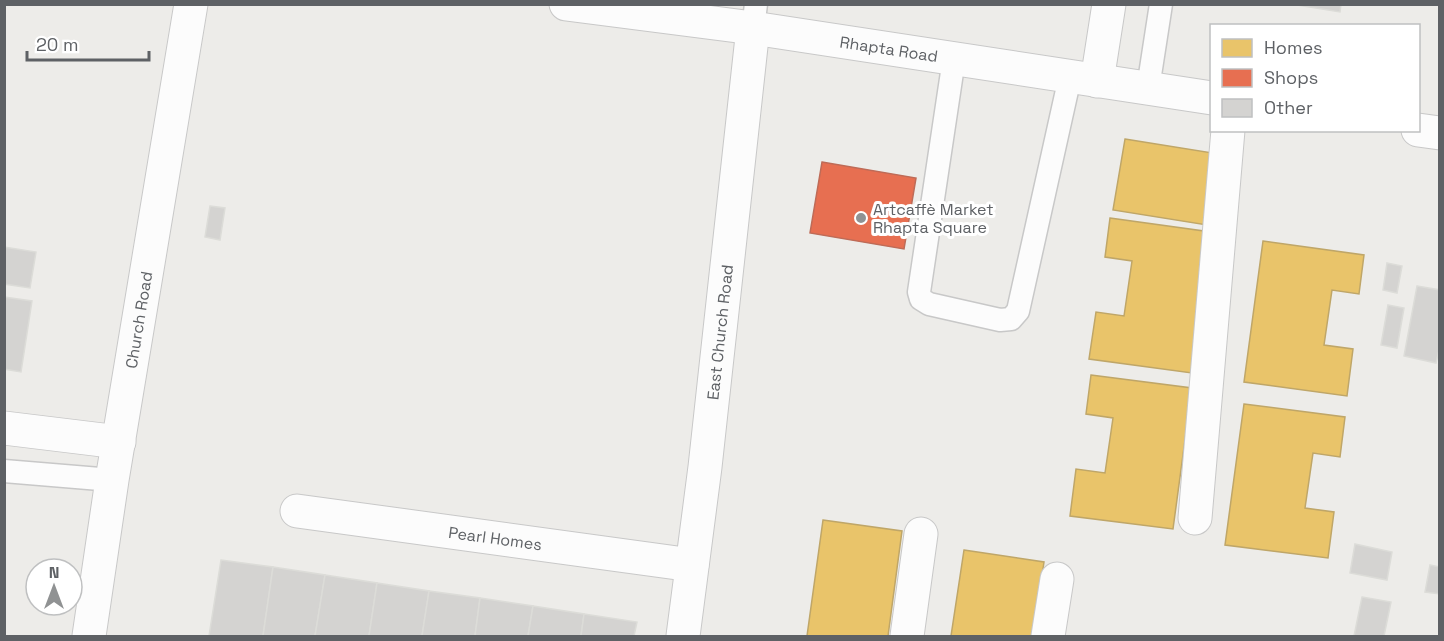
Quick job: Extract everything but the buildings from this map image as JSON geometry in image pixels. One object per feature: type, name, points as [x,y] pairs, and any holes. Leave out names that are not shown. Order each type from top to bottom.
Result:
[{"type":"street","name":"Church Road","points":[[90,636],[112,480],[191,4]]},
{"type":"street","name":"Rhapta Road","points":[[566,4],[754,16],[954,59],[1210,98]]},
{"type":"street","points":[[1083,79],[1109,4]]},
{"type":"street","name":"East Church Road","points":[[682,636],[754,16]]},
{"type":"street","points":[[1420,130],[1440,133]]},
{"type":"street","points":[[1195,518],[1228,132]]},
{"type":"street","points":[[4,428],[119,442]]},
{"type":"street","name":"Pearl Homes","points":[[297,511],[692,565]]},
{"type":"street","points":[[907,636],[921,534]]},
{"type":"street","points":[[1048,636],[1057,579]]},
{"type":"lane","points":[[1148,88],[1161,4]]},
{"type":"lane","points":[[954,59],[919,292],[921,299],[929,304],[1000,320],[1011,319],[1018,311],[1083,79]]},
{"type":"lane","points":[[4,471],[112,480]]},
{"type":"place","name":"Artcaffè Market Rhapta Square","points":[[861,218]]}]
